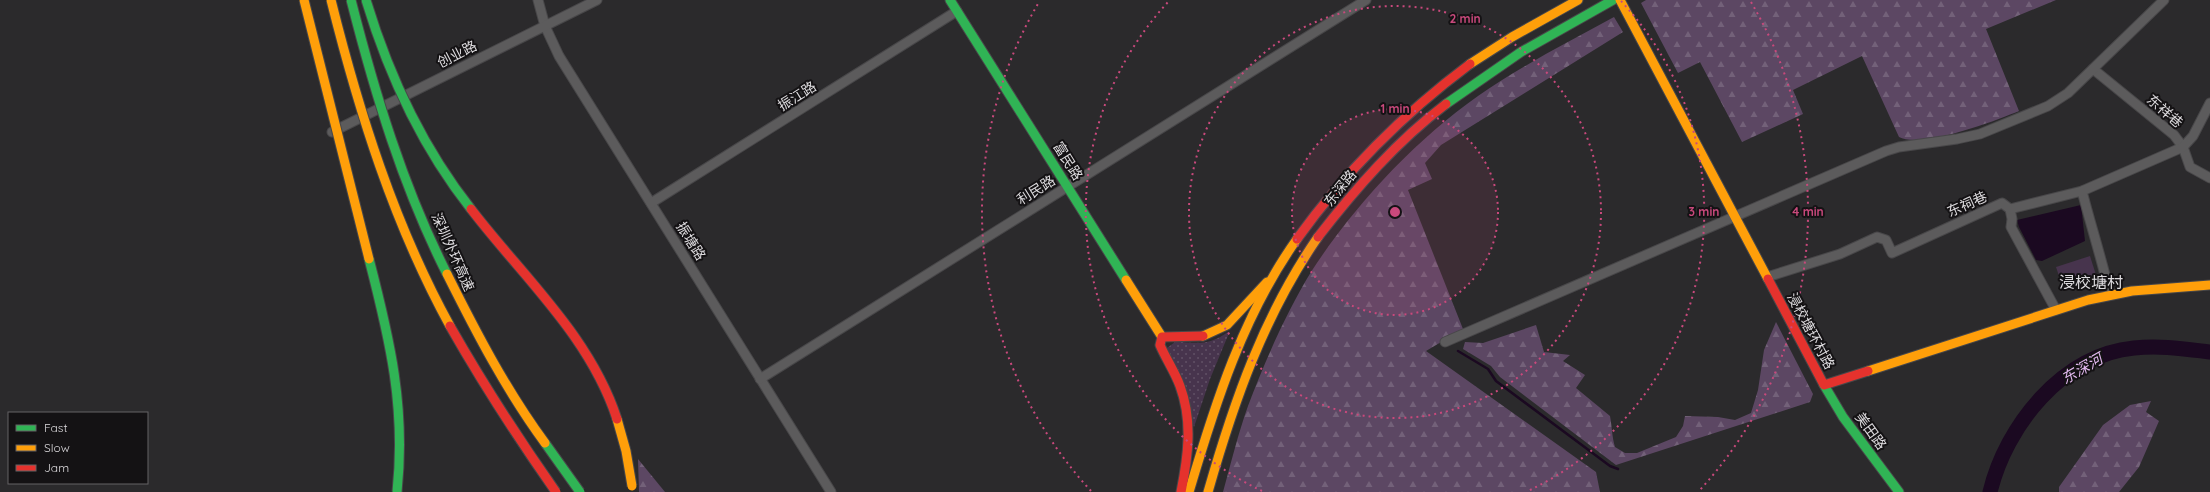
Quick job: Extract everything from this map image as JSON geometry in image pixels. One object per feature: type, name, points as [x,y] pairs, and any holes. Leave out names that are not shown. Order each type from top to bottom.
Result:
[{"type":"main road","points":[[304,0],[378,297],[397,380],[402,437],[397,492]]},
{"type":"main road","points":[[331,0],[355,90],[373,146],[400,215],[429,282],[455,335],[484,386],[515,435],[556,492]]},
{"type":"main road","name":"深圳外环高速","points":[[351,0],[385,123],[404,174],[444,270],[502,379],[535,430],[580,492]]},
{"type":"main road","points":[[366,0],[392,77],[412,119],[432,153],[485,227],[564,322],[597,372],[609,395],[620,426],[632,489]]},
{"type":"main road","name":"富民路","points":[[950,0],[1162,337],[1160,345],[1180,387],[1187,410],[1188,446],[1181,492]]},
{"type":"main road","name":"东深路","points":[[1189,492],[1224,381],[1250,320],[1272,279],[1298,238],[1335,189],[1370,149],[1403,117],[1438,87],[1475,61],[1578,0]]},
{"type":"main road","name":"东深路","points":[[1208,492],[1238,392],[1265,328],[1299,267],[1352,194],[1398,145],[1466,88],[1523,51],[1613,0]]},
{"type":"main road","name":"浸校塘环村路","points":[[1620,0],[1824,385],[2056,310],[2110,295],[2210,285]]},
{"type":"main road","points":[[1162,337],[1168,335],[1197,338],[1217,332],[1232,322],[1259,288],[1272,279]]},
{"type":"main road","name":"美田路","points":[[1824,385],[1843,417],[1899,492]]},
{"type":"street","name":"振塘路","points":[[538,0],[546,26],[559,56],[830,492]]},
{"type":"street","name":"创业路","points":[[330,133],[597,0]]},
{"type":"street","name":"利民路","points":[[760,379],[1366,0]]},
{"type":"street","points":[[1445,342],[1899,146],[1957,139],[2003,126],[2058,100],[2093,69],[2164,0]]},
{"type":"street","name":"振江路","points":[[651,203],[957,11]]},
{"type":"street","name":"东祥巷","points":[[2093,69],[2174,135],[2182,147],[2190,167],[2210,178]]},
{"type":"street","name":"东祠巷","points":[[1767,277],[1840,254],[1877,237],[1886,240],[1892,253],[2002,203],[2010,209],[2082,191],[2182,147],[2193,136],[2210,103]]},
{"type":"street","points":[[2082,191],[2092,230],[2099,248],[2110,295]]},
{"type":"street","points":[[2010,209],[2012,219],[2011,227],[2056,310]]},
{"type":"shaded area","points":[[2081,205],[2085,241],[2042,261],[2036,260],[2017,220]]},
{"type":"shaded area","points":[[2090,256],[2096,275],[2062,285],[2056,267]]},
{"type":"shaded area","points":[[1228,332],[1229,333],[1210,379],[1194,427],[1167,348],[1175,342],[1208,342],[1221,337]]},
{"type":"green space","points":[[1646,0],[2056,0],[1986,29],[2019,111],[1976,127],[1940,137],[1909,140],[1899,137],[1862,56],[1793,90],[1803,114],[1742,142],[1700,62],[1678,73],[1641,3]]},
{"type":"green space","points":[[1614,17],[1623,32],[1441,145],[1425,163],[1432,179],[1408,190],[1463,329],[1426,351],[1596,472],[1600,492],[1223,492],[1248,406],[1276,338],[1293,303],[1311,272],[1346,223],[1386,176],[1431,133],[1454,114],[1478,96],[1511,75]]},
{"type":"green space","points":[[1776,322],[1813,394],[1810,402],[1616,465],[1500,377],[1491,366],[1463,349],[1465,342],[1483,343],[1536,325],[1544,352],[1570,355],[1563,361],[1585,375],[1576,388],[1610,416],[1615,447],[1625,453],[1637,453],[1676,437],[1683,426],[1685,416],[1718,417],[1735,420],[1751,413],[1758,390],[1764,350]]},
{"type":"green space","points":[[2151,401],[2146,412],[2159,421],[2139,467],[2119,492],[2059,492],[2059,487],[2103,425],[2130,405]]},
{"type":"green space","points":[[638,459],[665,492],[639,492]]},
{"type":"waterway","name":"东深河","points":[[1990,492],[1998,467],[2009,443],[2024,419],[2041,398],[2061,379],[2083,364],[2108,353],[2144,347],[2163,347],[2210,352]]},
{"type":"waterway","points":[[1458,351],[1488,369],[1496,381],[1610,466],[1618,469]]},
{"type":"traffic: fast","points":[[351,0],[380,105],[392,140],[417,208],[447,274]]},
{"type":"traffic: fast","points":[[366,0],[396,83],[422,136],[453,185],[471,209]]},
{"type":"traffic: fast","points":[[950,0],[1126,280]]},
{"type":"traffic: fast","points":[[1446,104],[1521,52],[1613,0]]},
{"type":"traffic: fast","points":[[369,259],[384,318],[398,403],[399,461],[397,492]]},
{"type":"traffic: fast","points":[[1824,385],[1843,417],[1899,492]]},
{"type":"traffic: fast","points":[[545,443],[580,492]]},
{"type":"traffic: slow","points":[[304,0],[369,259]]},
{"type":"traffic: slow","points":[[331,0],[366,125],[380,167],[412,248],[450,326]]},
{"type":"traffic: slow","points":[[1470,64],[1512,37],[1578,0]]},
{"type":"traffic: slow","points":[[1620,0],[1768,279]]},
{"type":"traffic: slow","points":[[1208,492],[1218,458],[1252,360],[1282,297],[1318,237]]},
{"type":"traffic: slow","points":[[1189,492],[1209,426],[1232,361],[1261,298],[1297,239]]},
{"type":"traffic: slow","points":[[447,274],[504,382],[545,443]]},
{"type":"traffic: slow","points":[[1126,280],[1162,337]]},
{"type":"traffic: slow","points":[[1203,336],[1227,325],[1267,282]]},
{"type":"traffic: slow","points":[[1868,371],[2088,300],[2132,291],[2210,285]]},
{"type":"traffic: slow","points":[[617,419],[626,451],[632,486]]},
{"type":"traffic: jam","points":[[1297,239],[1335,190],[1377,145],[1399,123],[1445,83],[1470,64]]},
{"type":"traffic: jam","points":[[1318,237],[1362,183],[1394,149],[1446,104]]},
{"type":"traffic: jam","points":[[471,209],[533,283],[573,334],[605,389],[617,419]]},
{"type":"traffic: jam","points":[[1768,279],[1824,385],[1868,371]]},
{"type":"traffic: jam","points":[[450,326],[501,410],[556,492]]},
{"type":"traffic: jam","points":[[1181,492],[1186,466],[1188,439],[1187,412],[1178,381],[1160,345],[1162,337],[1203,336]]},
{"type":"district","name":"浸校塘村","points":[[2091,282]]}]
